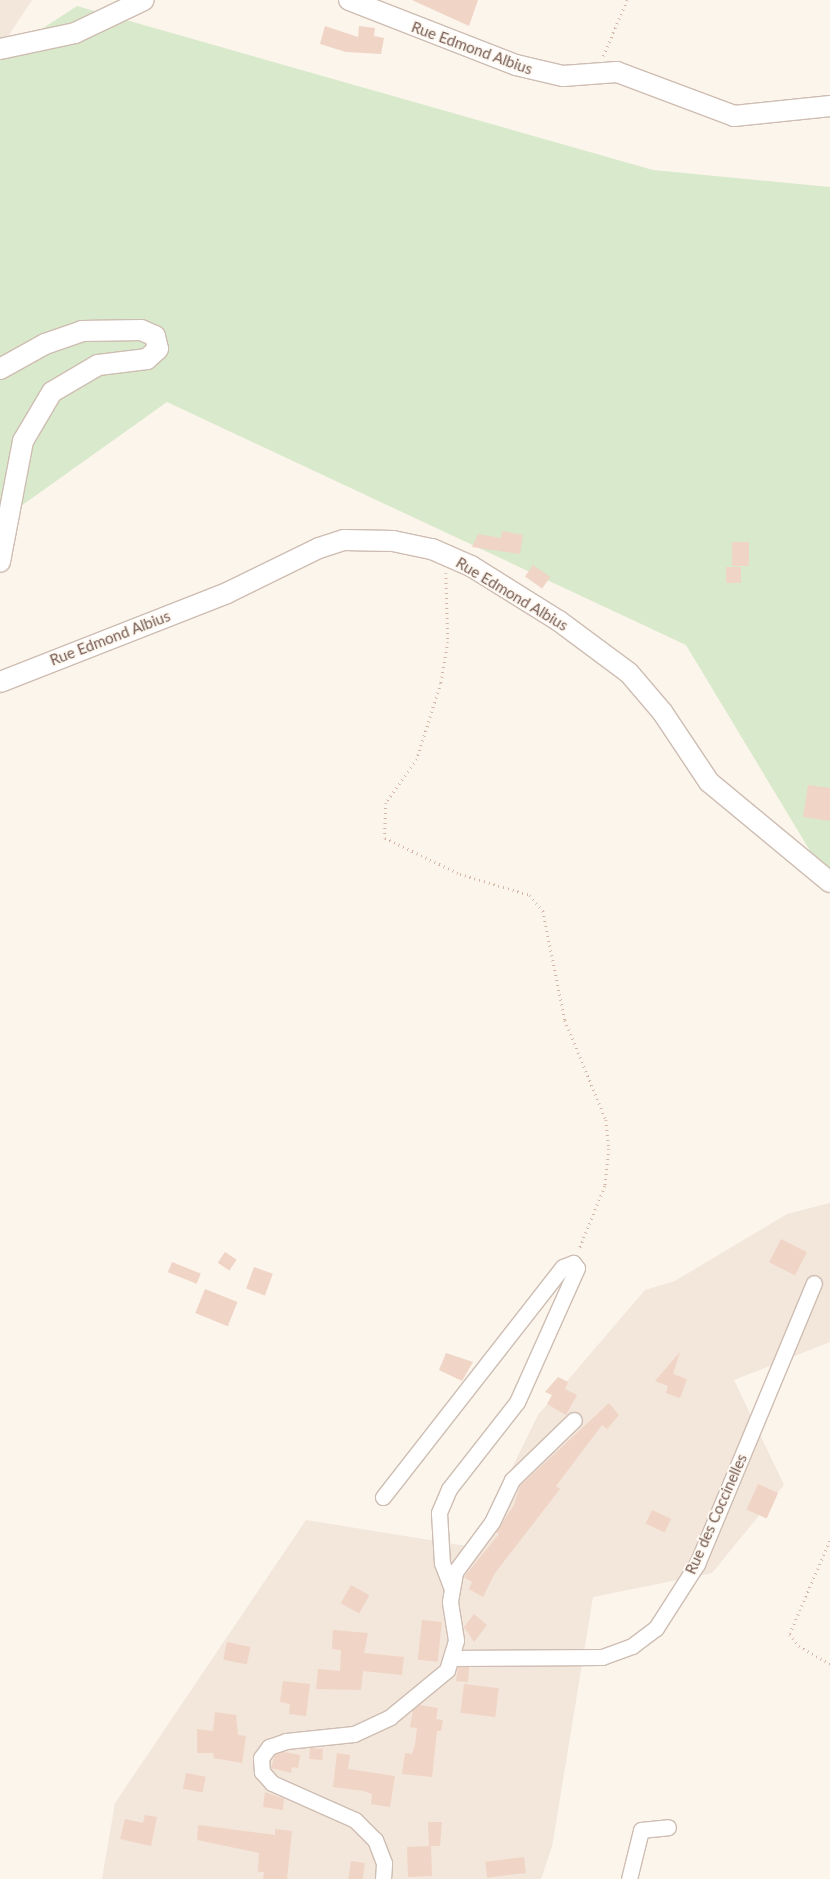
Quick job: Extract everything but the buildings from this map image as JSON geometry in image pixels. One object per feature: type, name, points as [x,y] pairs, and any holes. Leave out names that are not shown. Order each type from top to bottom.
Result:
[{"type":"main road","points":[[0,49],[75,33],[144,0]]},
{"type":"main road","name":"Rue Edmond Albius","points":[[349,0],[516,65],[563,76],[617,72],[734,116],[830,106]]},
{"type":"main road","points":[[0,369],[46,344],[82,331],[142,330],[155,336],[158,349],[147,359],[98,365],[52,392],[23,441],[0,562]]},
{"type":"main road","name":"Rue Edmond Albius","points":[[0,682],[227,594],[319,548],[344,540],[393,541],[432,549],[471,566],[559,621],[629,673],[663,713],[710,782],[830,882]]},
{"type":"street","points":[[383,1497],[563,1267],[575,1265]]},
{"type":"street","points":[[383,1879],[384,1863],[375,1840],[355,1820],[272,1783],[262,1772],[262,1758],[269,1747],[286,1741],[354,1734],[390,1717],[424,1693],[452,1658],[456,1640],[451,1586],[442,1563],[439,1513],[449,1489],[517,1402],[575,1265]]},
{"type":"street","name":"Rue des Coccinelles","points":[[452,1658],[602,1657],[632,1646],[656,1628],[697,1564],[814,1283]]},
{"type":"street","points":[[451,1586],[455,1572],[492,1522],[512,1480],[574,1420]]},
{"type":"street","points":[[629,1879],[641,1830],[668,1827]]},
{"type":"path","points":[[592,73],[615,35],[627,0]]},
{"type":"path","points":[[445,570],[448,642],[440,683],[417,760],[386,804],[385,838],[460,874],[530,895],[543,912],[565,1020],[606,1120],[609,1149],[597,1215],[575,1265]]},
{"type":"path","points":[[830,1541],[790,1634],[799,1646],[830,1664]]},
{"type":"shaded area","points":[[0,0],[32,0],[0,48]]},
{"type":"shaded area","points":[[830,1203],[830,1342],[734,1380],[784,1485],[712,1573],[593,1597],[552,1847],[541,1879],[102,1879],[115,1803],[306,1520],[473,1547],[538,1415],[645,1290],[675,1281],[787,1214]]},
{"type":"green space","points":[[77,6],[653,170],[830,187],[830,884],[686,645],[167,402],[0,521],[0,56]]}]
